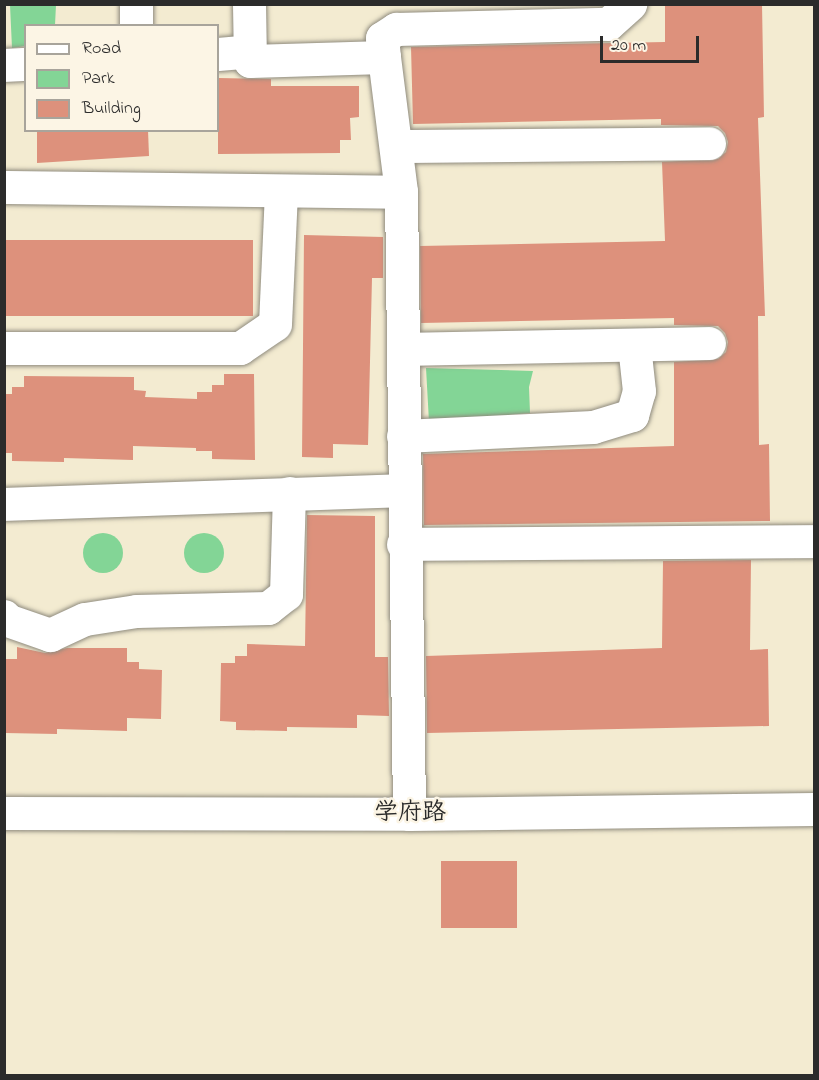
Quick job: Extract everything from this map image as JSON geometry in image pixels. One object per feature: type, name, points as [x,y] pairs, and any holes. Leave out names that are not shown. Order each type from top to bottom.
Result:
[{"type":"street","points":[[136,4],[136,24]]},
{"type":"street","points":[[249,4],[250,61],[384,57]]},
{"type":"street","points":[[408,814],[403,544],[404,349],[401,192],[382,38],[396,29],[608,24],[630,4]]},
{"type":"street","points":[[219,54],[250,51]]},
{"type":"street","points":[[4,65],[24,64]]},
{"type":"street","points":[[396,146],[710,143]]},
{"type":"street","points":[[4,187],[401,192]]},
{"type":"street","points":[[4,348],[240,348],[275,324],[281,191]]},
{"type":"street","points":[[404,349],[709,343]]},
{"type":"street","points":[[404,436],[593,428],[632,415],[639,391],[634,345]]},
{"type":"street","points":[[4,504],[404,490]]},
{"type":"street","points":[[4,616],[7,620],[50,635],[85,619],[136,611],[268,608],[286,594],[289,493]]},
{"type":"street","points":[[403,544],[814,541]]},
{"type":"street","name":"学府路","points":[[4,813],[408,814],[814,809]]},
{"type":"green space","points":[[10,5],[56,5],[55,24],[24,24],[24,46],[12,48]]},
{"type":"green space","points":[[426,368],[533,371],[529,387],[530,413],[429,422]]},
{"type":"green space","points":[[103,533],[117,539],[123,553],[117,567],[103,573],[89,567],[83,553],[89,539]]},
{"type":"green space","points":[[204,533],[218,539],[224,553],[218,567],[204,573],[190,567],[184,553],[190,539]]},
{"type":"building","points":[[665,4],[762,4],[764,117],[758,118],[765,316],[758,316],[759,445],[769,444],[770,521],[424,525],[423,454],[674,446],[674,362],[718,359],[726,352],[728,342],[725,333],[718,326],[674,325],[674,318],[421,323],[420,246],[665,241],[662,162],[718,159],[726,152],[728,142],[725,133],[718,126],[661,125],[661,119],[413,124],[411,47],[665,42]]},
{"type":"building","points":[[219,78],[271,79],[271,86],[359,86],[359,117],[350,118],[351,140],[340,140],[340,153],[218,154]]},
{"type":"building","points":[[37,132],[148,132],[149,156],[37,163]]},
{"type":"building","points":[[304,235],[383,237],[383,278],[372,278],[368,445],[333,444],[333,458],[302,457]]},
{"type":"building","points":[[4,240],[253,240],[253,316],[4,316]]},
{"type":"building","points":[[224,374],[254,374],[255,460],[212,459],[212,451],[196,451],[196,448],[133,446],[133,460],[64,458],[64,462],[12,461],[12,453],[4,453],[4,394],[12,394],[12,387],[24,387],[24,376],[134,377],[134,390],[146,391],[145,397],[197,399],[197,392],[212,392],[212,385],[224,385]]},
{"type":"building","points":[[307,515],[375,516],[375,657],[388,657],[389,716],[357,715],[357,728],[287,727],[287,731],[236,730],[236,722],[220,721],[221,663],[235,663],[235,656],[247,656],[247,644],[305,646]]},
{"type":"building","points":[[751,560],[750,650],[768,649],[769,726],[427,733],[426,656],[662,648],[663,561]]},
{"type":"building","points":[[17,647],[45,653],[67,648],[127,648],[127,662],[139,662],[139,669],[162,670],[161,719],[127,718],[127,731],[57,729],[57,734],[5,733],[5,659],[17,659]]},
{"type":"building","points":[[441,861],[517,861],[517,928],[441,928]]}]
